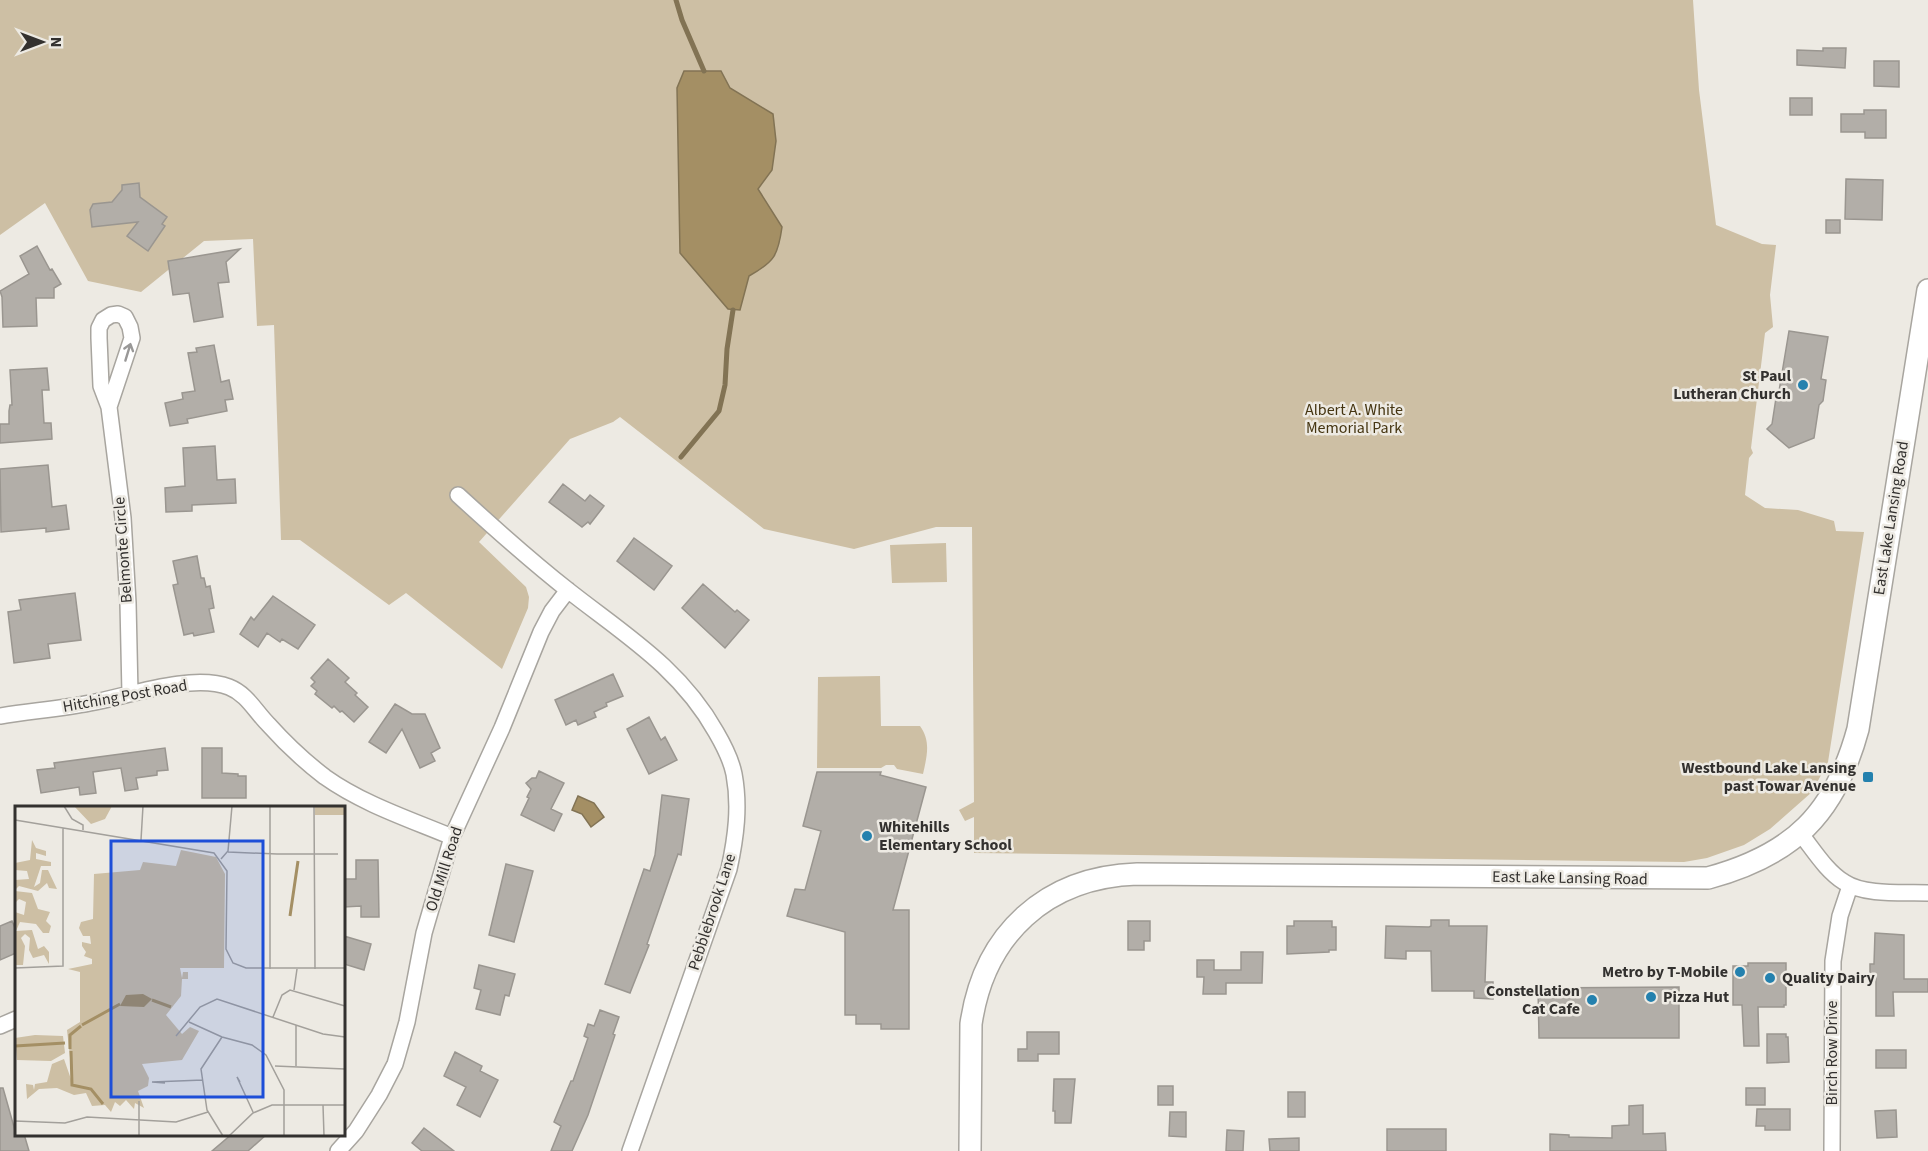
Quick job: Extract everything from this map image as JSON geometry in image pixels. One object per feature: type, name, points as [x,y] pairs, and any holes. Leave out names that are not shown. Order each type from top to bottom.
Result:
[{"type":"main road","name":"East Lake Lansing Road","points":[[970,1151],[970,1024],[980,983],[996,949],[1014,926],[1036,906],[1067,888],[1101,877],[1137,874],[1708,878],[1754,863],[1785,846],[1800,833],[1827,802],[1841,778],[1858,729],[1928,290]]},
{"type":"street","name":"Belmonte Circle","points":[[109,407],[132,338],[125,317],[118,314],[103,320],[99,328],[101,386],[109,407],[123,518],[130,694]]},
{"type":"street","name":"Pebblebrook Lane","points":[[458,495],[504,537],[678,678],[705,712],[723,743],[734,772],[737,804],[735,839],[729,869],[630,1151]]},
{"type":"street","name":"Old Mill Road","points":[[338,1151],[356,1131],[395,1064],[407,1022],[424,933],[452,837],[502,728],[540,632],[568,590]]},
{"type":"street","name":"Hitching Post Road","points":[[0,716],[90,703],[180,684],[210,683],[230,687],[245,697],[296,753],[326,777],[364,800],[452,837]]},
{"type":"street","points":[[1800,833],[1832,873],[1850,886],[1868,890],[1928,893]]},
{"type":"street","name":"Birch Row Drive","points":[[1832,1151],[1833,961],[1840,916],[1850,886]]},
{"type":"street","points":[[0,1026],[15,1019]]},
{"type":"green space","name":"Albert A. White Memorial Park","points":[[0,0],[1693,0],[1699,90],[1716,225],[1762,244],[1776,245],[1770,295],[1773,327],[1765,333],[1751,448],[1753,453],[1749,458],[1745,495],[1765,508],[1798,510],[1834,521],[1836,531],[1864,532],[1828,762],[1812,792],[1770,829],[1744,845],[1707,858],[1684,862],[974,853],[974,817],[965,821],[959,810],[974,802],[972,527],[936,527],[854,549],[764,529],[620,417],[570,439],[479,542],[526,587],[529,597],[528,608],[502,669],[406,593],[389,605],[300,540],[281,540],[274,325],[257,326],[253,239],[204,241],[141,292],[88,281],[45,203],[0,235]]},
{"type":"green space","points":[[946,543],[947,582],[892,583],[890,545]]},
{"type":"green space","points":[[880,676],[881,726],[920,726],[927,743],[923,774],[897,769],[894,765],[881,768],[817,768],[818,677]]},
{"type":"shaded area","points":[[684,71],[721,71],[730,88],[773,114],[776,141],[772,170],[758,189],[782,227],[773,257],[764,267],[749,276],[740,310],[728,309],[680,253],[677,88]]},
{"type":"shaded area","points":[[578,796],[594,803],[604,817],[591,827],[582,814],[572,810]]},
{"type":"building","points":[[1823,48],[1846,48],[1845,68],[1797,65],[1797,50],[1823,51]]},
{"type":"building","points":[[1874,61],[1899,61],[1899,87],[1874,86]]},
{"type":"building","points":[[1790,98],[1812,98],[1812,115],[1790,115]]},
{"type":"building","points":[[1864,110],[1886,110],[1886,138],[1865,138],[1865,132],[1841,132],[1841,114],[1864,114]]},
{"type":"building","points":[[1846,179],[1883,180],[1882,220],[1845,219]]},
{"type":"building","points":[[139,183],[140,197],[167,217],[162,224],[165,226],[148,251],[127,236],[138,222],[92,227],[90,210],[93,204],[112,202],[122,190],[122,185]]},
{"type":"building","points":[[1826,220],[1840,220],[1840,233],[1826,233]]},
{"type":"building","points":[[37,246],[50,270],[52,269],[61,284],[54,288],[54,298],[36,298],[37,326],[3,327],[0,291],[29,274],[20,256]]},
{"type":"building","points":[[240,249],[226,262],[229,282],[218,283],[223,317],[194,322],[189,293],[173,295],[168,261]]},
{"type":"building","name":"St Paul Lutheran Church","points":[[1789,331],[1828,337],[1821,379],[1826,380],[1814,438],[1789,448],[1767,429],[1772,424],[1776,398],[1774,393],[1779,391]]},
{"type":"building","points":[[214,345],[221,382],[229,380],[233,399],[225,400],[227,411],[187,419],[188,423],[170,426],[165,403],[183,399],[182,393],[195,391],[188,353],[197,352],[196,348]]},
{"type":"building","points":[[47,368],[49,390],[42,390],[44,423],[51,423],[52,439],[0,443],[0,424],[9,424],[9,411],[12,405],[10,370]]},
{"type":"building","points":[[215,446],[217,480],[235,479],[236,503],[192,505],[192,511],[166,512],[165,488],[185,486],[183,448]]},
{"type":"building","points":[[48,465],[52,507],[66,505],[69,529],[46,532],[46,528],[1,532],[0,469]]},
{"type":"building","points":[[563,484],[585,501],[590,495],[604,506],[590,524],[588,522],[582,527],[549,502]]},
{"type":"building","points":[[634,538],[672,566],[654,590],[617,561]]},
{"type":"building","points":[[197,556],[201,578],[204,578],[206,587],[210,586],[214,608],[209,609],[214,632],[194,636],[193,633],[184,635],[173,585],[178,584],[173,561]]},
{"type":"building","points":[[703,584],[735,612],[737,610],[749,620],[725,648],[682,608]]},
{"type":"building","points":[[75,593],[81,640],[48,644],[50,658],[14,663],[8,612],[21,610],[19,600]]},
{"type":"building","points":[[273,596],[315,625],[298,649],[282,639],[280,642],[267,633],[258,647],[240,634],[251,617],[254,620]]},
{"type":"building","points":[[328,659],[349,678],[345,682],[368,707],[354,722],[342,711],[340,712],[334,706],[332,708],[315,694],[317,691],[311,686],[315,682],[311,678]]},
{"type":"building","points":[[613,674],[623,696],[606,703],[607,706],[594,712],[596,717],[578,725],[576,720],[566,725],[555,700]]},
{"type":"building","points":[[395,704],[412,714],[425,714],[440,748],[431,753],[435,761],[420,768],[402,729],[386,753],[369,742]]},
{"type":"building","points":[[649,717],[661,740],[665,737],[677,760],[649,774],[627,729]]},
{"type":"building","points":[[165,748],[168,770],[157,771],[157,775],[136,778],[138,789],[125,791],[121,768],[93,772],[96,793],[80,795],[79,787],[41,793],[37,770],[55,768],[54,763]]},
{"type":"building","points":[[202,748],[222,748],[222,773],[246,776],[246,798],[202,798]]},
{"type":"building","points":[[539,771],[564,783],[551,809],[562,814],[554,831],[521,815],[531,789],[526,783],[536,778]]},
{"type":"building","points":[[817,772],[881,772],[880,775],[926,787],[893,910],[909,910],[909,1029],[881,1029],[881,1024],[856,1024],[856,1015],[845,1015],[845,932],[787,916],[795,889],[805,890],[821,831],[803,826]]},
{"type":"building","points":[[662,795],[689,799],[681,855],[678,854],[647,944],[649,945],[630,993],[605,984],[644,869],[650,871],[655,855]]},
{"type":"building","points":[[356,860],[378,860],[379,917],[361,917],[361,906],[345,907],[345,879],[356,879]]},
{"type":"building","points":[[506,864],[533,871],[514,942],[489,935]]},
{"type":"building","points":[[1431,920],[1449,920],[1449,926],[1487,926],[1485,982],[1493,982],[1493,999],[1474,998],[1474,991],[1432,991],[1431,951],[1406,951],[1406,959],[1385,958],[1386,926],[1429,927]]},
{"type":"building","points":[[12,921],[15,928],[15,953],[0,960],[0,926]]},
{"type":"building","points":[[1128,921],[1150,921],[1150,941],[1144,941],[1144,950],[1128,950]]},
{"type":"building","points":[[1294,921],[1332,921],[1332,927],[1336,927],[1336,950],[1287,954],[1287,926],[1294,926]]},
{"type":"building","points":[[1875,933],[1904,935],[1904,979],[1928,979],[1928,992],[1893,992],[1894,1016],[1876,1016],[1876,978],[1870,978],[1870,964],[1874,964]]},
{"type":"building","points":[[345,936],[371,944],[364,970],[345,964]]},
{"type":"building","points":[[1241,952],[1263,952],[1262,983],[1226,983],[1226,994],[1203,994],[1204,977],[1197,977],[1197,960],[1214,960],[1214,970],[1241,970]]},
{"type":"building","points":[[1748,963],[1786,963],[1786,1005],[1784,1007],[1758,1007],[1759,1046],[1744,1046],[1742,1005],[1733,1005],[1733,966],[1748,966]]},
{"type":"building","points":[[479,965],[515,974],[509,996],[505,995],[500,1015],[476,1009],[481,990],[474,988]]},
{"type":"building","points":[[1679,987],[1679,1038],[1539,1038],[1538,988]]},
{"type":"building","points":[[600,1010],[619,1017],[588,1115],[572,1151],[551,1151],[561,1126],[554,1122],[571,1081],[573,1081],[588,1038],[584,1036],[588,1024],[594,1026]]},
{"type":"building","points":[[1027,1032],[1059,1032],[1059,1054],[1038,1054],[1038,1061],[1018,1061],[1018,1049],[1027,1049]]},
{"type":"building","points":[[1767,1034],[1786,1034],[1789,1062],[1767,1063]]},
{"type":"building","points":[[1876,1050],[1906,1050],[1906,1068],[1876,1068]]},
{"type":"building","points":[[455,1052],[482,1066],[480,1071],[498,1080],[480,1117],[457,1105],[466,1087],[444,1076]]},
{"type":"building","points":[[1054,1079],[1075,1079],[1071,1123],[1055,1123]]},
{"type":"building","points":[[1158,1086],[1173,1086],[1173,1105],[1158,1105]]},
{"type":"building","points":[[0,1088],[3,1088],[15,1136],[25,1136],[29,1151],[0,1151]]},
{"type":"building","points":[[1746,1088],[1765,1088],[1765,1105],[1746,1105]]},
{"type":"building","points":[[1288,1092],[1305,1092],[1305,1117],[1288,1117]]},
{"type":"building","points":[[1643,1105],[1643,1134],[1665,1133],[1666,1151],[1550,1151],[1550,1134],[1612,1138],[1612,1126],[1629,1125],[1629,1106]]},
{"type":"building","points":[[1757,1109],[1790,1109],[1790,1130],[1765,1130],[1765,1126],[1756,1126]]},
{"type":"building","points":[[1896,1110],[1897,1137],[1877,1138],[1875,1111]]},
{"type":"building","points":[[1170,1112],[1186,1112],[1186,1137],[1169,1136]]},
{"type":"building","points":[[424,1128],[454,1151],[422,1151],[412,1143]]},
{"type":"building","points":[[1387,1129],[1446,1129],[1446,1151],[1387,1151]]},
{"type":"building","points":[[1227,1130],[1244,1131],[1243,1151],[1226,1151]]},
{"type":"building","points":[[230,1136],[265,1136],[248,1151],[212,1151]]},
{"type":"building","points":[[1299,1138],[1299,1151],[1270,1151],[1269,1139]]},
{"type":"waterway","points":[[676,0],[704,71]]},
{"type":"waterway","points":[[681,457],[719,411],[725,385],[727,349],[733,310]]},
{"type":"place","name":"St Paul Lutheran Church","points":[[1803,385]]},
{"type":"place","name":"Westbound Lake Lansing past Towar Avenue","points":[[1868,777]]},
{"type":"place","name":"Whitehills Elementary School","points":[[867,836]]},
{"type":"place","name":"Metro by T-Mobile","points":[[1740,972]]},
{"type":"place","name":"Quality Dairy","points":[[1770,978]]},
{"type":"place","name":"Pizza Hut","points":[[1651,997]]},
{"type":"place","name":"Constellation Cat Cafe","points":[[1592,1000]]}]
